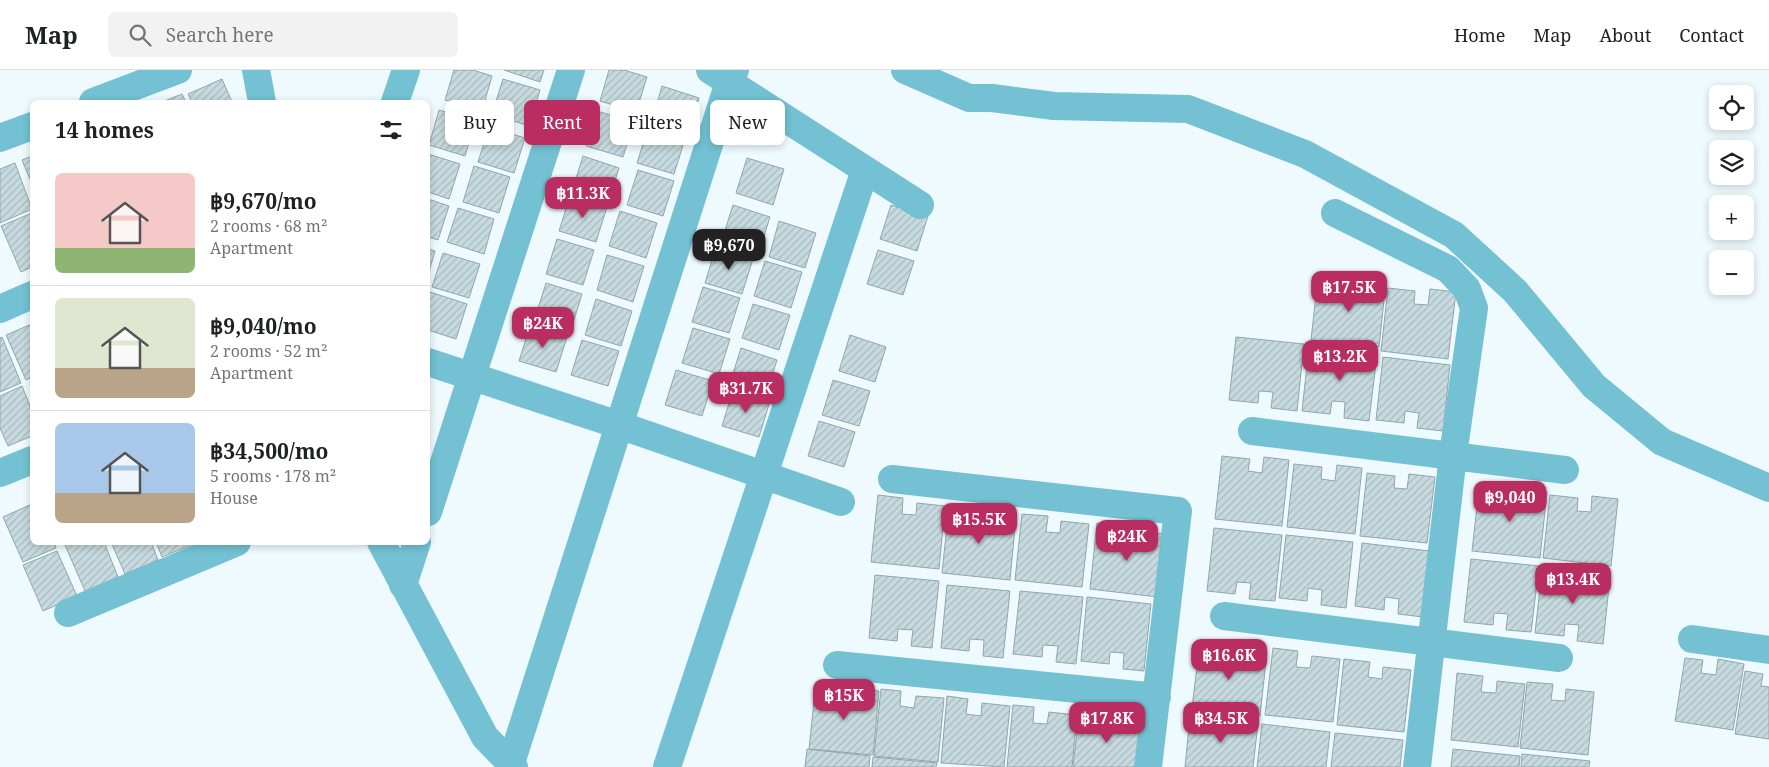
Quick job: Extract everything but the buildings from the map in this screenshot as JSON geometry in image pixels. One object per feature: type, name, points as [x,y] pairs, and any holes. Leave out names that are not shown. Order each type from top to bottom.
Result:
[{"type":"street","points":[[98,100],[178,70]]},
{"type":"street","points":[[256,70],[262,100]]},
{"type":"street","points":[[396,100],[406,70]]},
{"type":"street","points":[[430,506],[571,70]]},
{"type":"street","points":[[906,70],[950,79],[969,98],[992,98],[1054,106],[1188,109],[1305,154],[1454,235],[1516,291],[1594,386],[1662,442],[1769,488]]},
{"type":"street","points":[[382,545],[485,737],[512,765],[619,425],[725,74],[865,170],[920,205]]},
{"type":"street","points":[[0,138],[30,127]]},
{"type":"street","points":[[667,767],[865,170]]},
{"type":"street","points":[[1335,213],[1448,269],[1467,289],[1474,308],[1453,455],[1417,767]]},
{"type":"street","points":[[0,309],[30,297]]},
{"type":"street","points":[[430,363],[619,425],[764,477],[841,502]]},
{"type":"street","points":[[1252,431],[1564,470]]},
{"type":"street","points":[[0,473],[30,461]]},
{"type":"street","points":[[892,479],[1178,511],[1148,767]]},
{"type":"street","points":[[68,613],[231,545]]},
{"type":"street","points":[[403,585],[417,545]]},
{"type":"street","points":[[1224,616],[1432,644],[1559,658]]},
{"type":"street","points":[[1692,639],[1769,650]]},
{"type":"street","points":[[837,665],[1157,697]]}]
